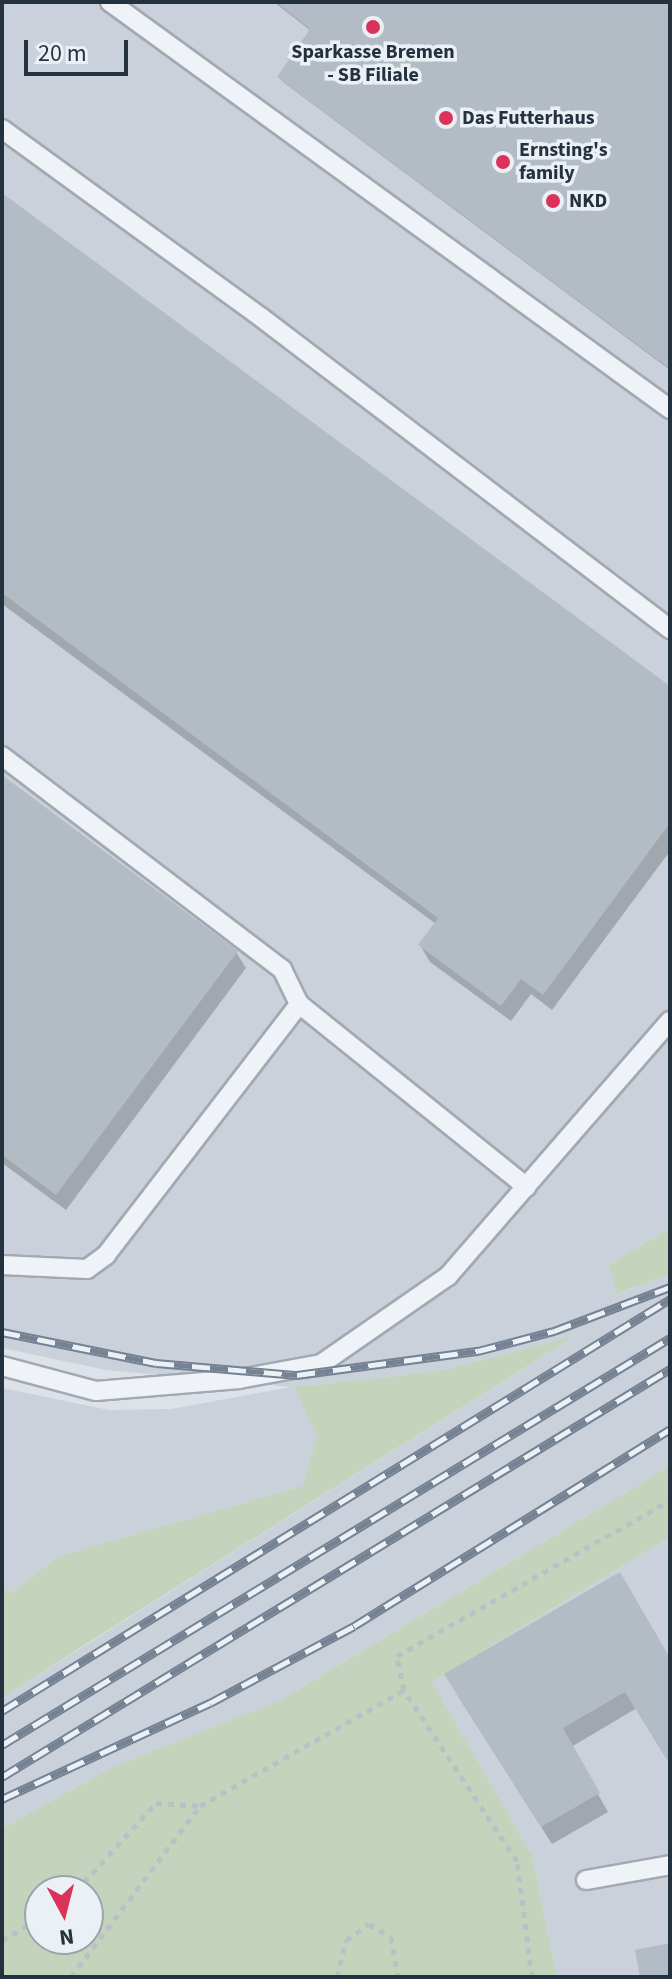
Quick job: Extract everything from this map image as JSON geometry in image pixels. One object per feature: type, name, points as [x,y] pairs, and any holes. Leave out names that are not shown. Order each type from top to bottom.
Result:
[{"type":"lane","points":[[110,2],[670,409]]},
{"type":"lane","points":[[2,129],[262,318],[670,629]]},
{"type":"lane","points":[[2,756],[282,969],[299,1004],[527,1187]]},
{"type":"lane","points":[[2,1265],[87,1269],[106,1255],[299,1004]]},
{"type":"lane","points":[[2,1366],[96,1391],[239,1379],[321,1364],[448,1276],[670,1021]]},
{"type":"lane","points":[[586,1880],[670,1865]]},
{"type":"path","points":[[532,1977],[517,1861],[404,1690],[397,1656],[670,1500]]},
{"type":"path","points":[[71,1977],[200,1806],[404,1690]]},
{"type":"path","points":[[91,1875],[156,1803],[200,1806]]},
{"type":"path","points":[[337,1977],[346,1940],[369,1924],[391,1937],[398,1977]]},
{"type":"path","points":[[2,1941],[24,1927]]},
{"type":"shaded area","points":[[2,2],[670,2],[670,1228],[608,1265],[618,1294],[670,1274],[670,1466],[281,1700],[115,1766],[2,1828],[2,1698],[572,1338],[441,1371],[296,1387],[317,1437],[302,1486],[58,1556],[10,1594],[2,1588],[2,1388],[109,1410],[171,1409],[291,1387],[106,1370],[2,1348]]},
{"type":"shaded area","points":[[670,1537],[670,1977],[557,1977],[532,1855],[432,1682]]},
{"type":"green space","points":[[670,1228],[670,1274],[617,1294],[608,1265]]},
{"type":"green space","points":[[575,1336],[2,1698],[2,1588],[11,1593],[58,1556],[302,1486],[317,1437],[295,1387],[441,1371]]},
{"type":"green space","points":[[670,1466],[670,1537],[432,1682],[532,1855],[557,1977],[2,1977],[2,1828],[115,1766],[281,1700]]},
{"type":"building","points":[[276,2],[670,2],[670,369],[277,77],[310,29]]},
{"type":"building","points":[[2,193],[670,686],[670,823],[543,995],[521,979],[501,1006],[418,945],[438,918],[2,593]]},
{"type":"building","points":[[2,775],[238,951],[56,1195],[2,1155]]},
{"type":"building","points":[[620,1572],[670,1658],[670,1765],[625,1692],[563,1728],[600,1793],[541,1827],[444,1674]]},
{"type":"building","points":[[670,1943],[670,1977],[640,1977],[635,1950]]},
{"type":"railway","points":[[2,1332],[156,1363],[297,1375],[478,1351],[554,1331],[670,1287]]},
{"type":"railway","points":[[2,1711],[670,1299]]},
{"type":"railway","points":[[2,1745],[670,1338]]},
{"type":"railway","points":[[2,1777],[670,1369]]},
{"type":"railway","points":[[2,1799],[210,1703],[354,1626],[670,1429]]},
{"type":"place","name":"Sparkasse Bremen - SB Filiale","points":[[373,27]]},
{"type":"place","name":"Das Futterhaus","points":[[446,118]]},
{"type":"place","name":"Ernsting's family","points":[[503,162]]},
{"type":"place","name":"NKD","points":[[553,201]]}]
